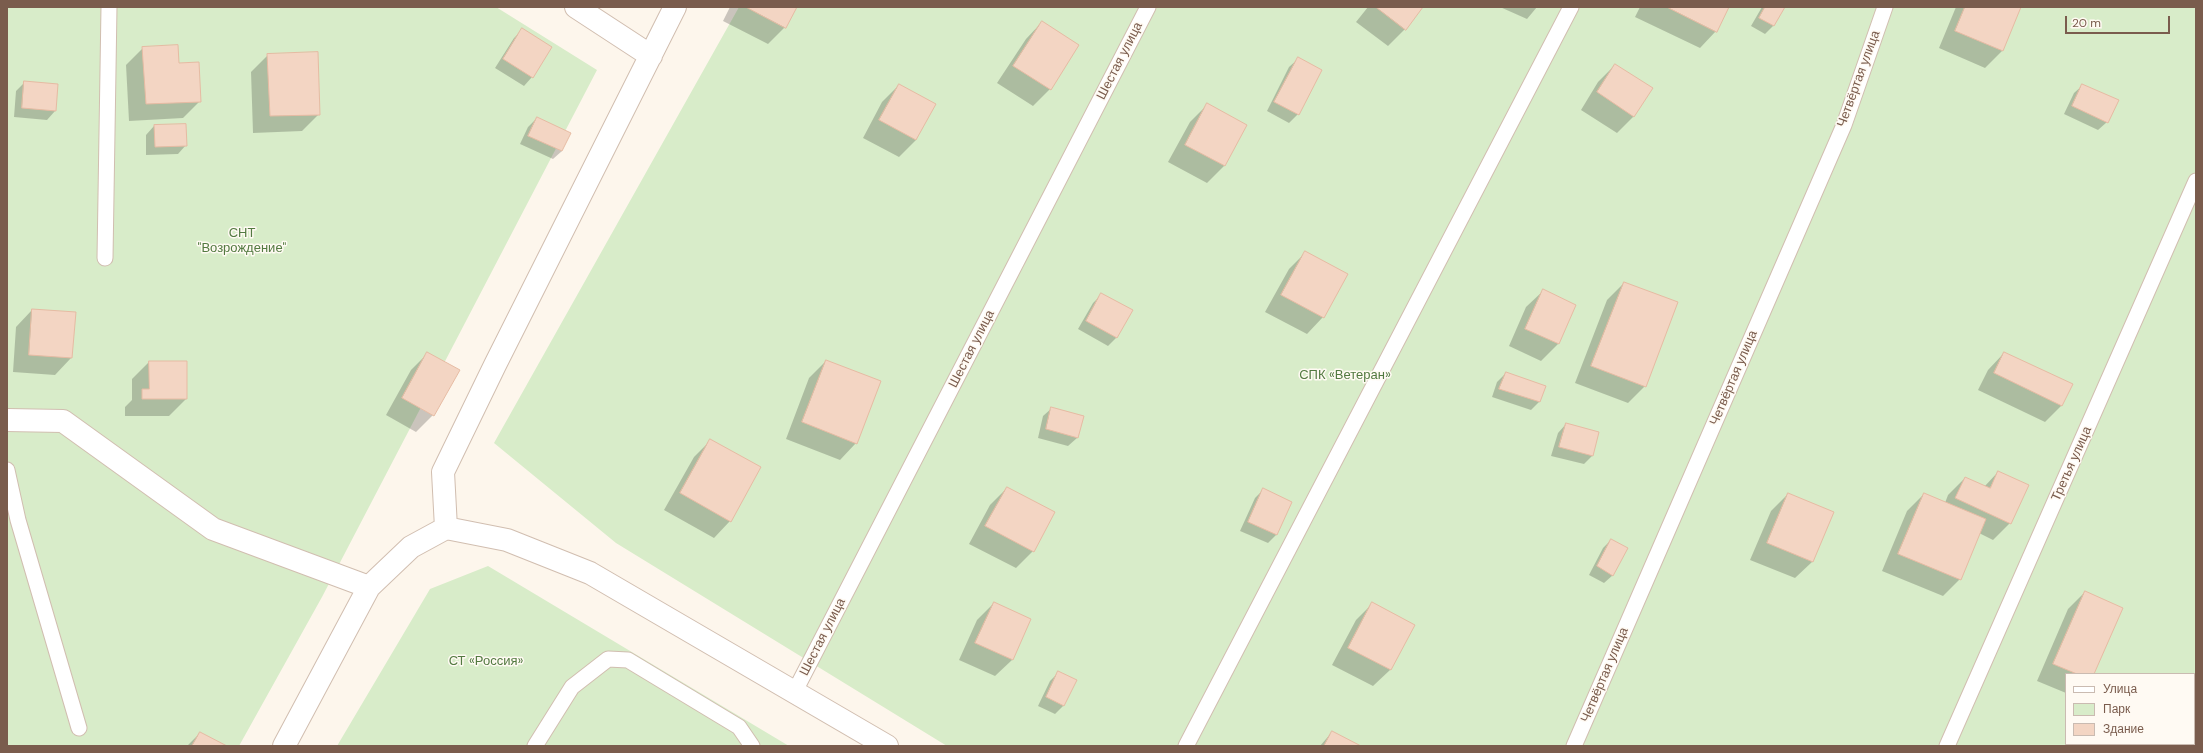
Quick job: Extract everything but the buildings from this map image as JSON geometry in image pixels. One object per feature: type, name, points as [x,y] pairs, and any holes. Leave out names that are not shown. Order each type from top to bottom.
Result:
[{"type":"street","points":[[576,7],[651,56]]},
{"type":"street","points":[[446,528],[443,472],[494,364],[675,7]]},
{"type":"street","points":[[7,420],[63,421],[213,529],[370,587]]},
{"type":"street","points":[[284,746],[370,587],[411,548],[446,528],[507,540],[590,573],[795,691],[887,746]]},
{"type":"lane","points":[[105,258],[109,7]]},
{"type":"lane","name":"Шестая улица","points":[[795,691],[1148,7]]},
{"type":"lane","points":[[1186,746],[1570,7]]},
{"type":"lane","name":"Четвёртая улица","points":[[1574,746],[1844,125],[1885,7]]},
{"type":"lane","name":"Третья улица","points":[[1947,746],[2196,181]]},
{"type":"lane","points":[[7,470],[18,520],[79,728]]},
{"type":"lane","points":[[535,746],[572,687],[608,659],[628,660],[738,727],[752,746]]},
{"type":"green space","name":"СНТ \"Возрождение\"","points":[[7,7],[496,7],[597,70],[322,597],[239,746],[7,746]]},
{"type":"green space","name":"СПК «Ветеран»","points":[[739,7],[2196,7],[2196,746],[947,746],[616,543],[494,443]]},
{"type":"green space","name":"СТ «Россия»","points":[[488,566],[789,746],[337,746],[430,589]]}]
